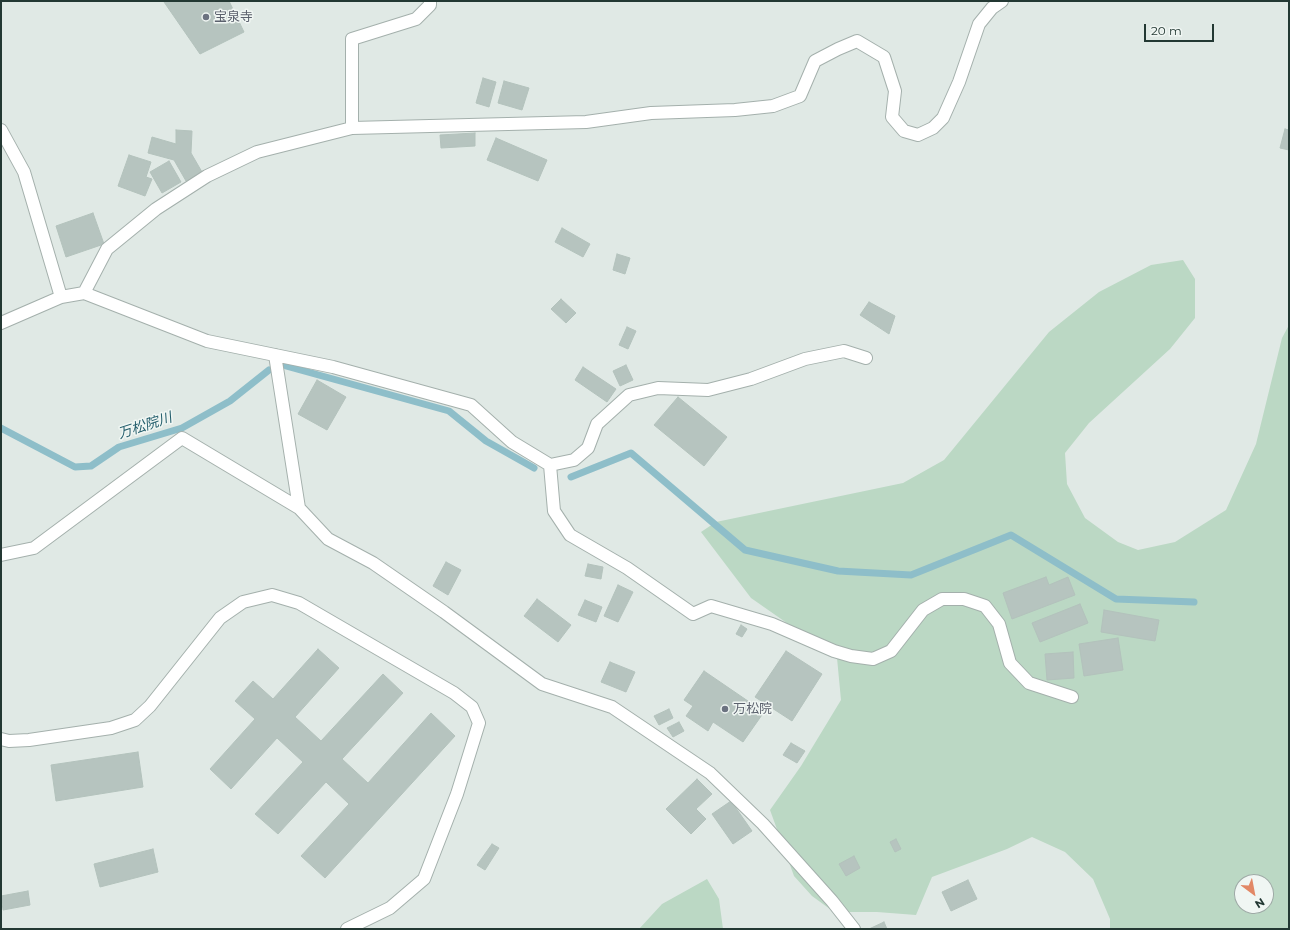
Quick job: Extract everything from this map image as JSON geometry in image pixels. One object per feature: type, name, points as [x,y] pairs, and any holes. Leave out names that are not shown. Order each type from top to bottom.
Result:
[{"type":"street","points":[[352,128],[352,39],[416,19],[430,5],[430,1]]},
{"type":"street","points":[[84,293],[107,249],[156,209],[206,176],[257,152],[352,128],[586,122],[651,113],[735,110],[773,106],[800,96],[815,61],[857,41],[884,57],[894,90],[892,117],[904,131],[918,135],[933,128],[942,118],[959,82],[979,24],[992,8],[1002,1]]},
{"type":"street","points":[[1,130],[24,172],[61,297]]},
{"type":"street","points":[[1,323],[61,297],[84,293],[207,341],[333,367],[472,405],[512,442],[550,465],[574,460],[588,448],[597,424],[629,395],[658,388],[708,390],[752,379],[805,359],[844,351],[866,358]]},
{"type":"street","points":[[275,355],[299,508]]},
{"type":"street","points":[[1,555],[34,548],[182,438],[299,508],[328,539],[373,563],[444,612],[542,684],[612,707],[710,772],[763,824],[832,901],[854,929]]},
{"type":"street","points":[[550,465],[554,511],[570,535],[627,568],[693,614],[711,606],[772,624],[834,651],[852,656],[873,658],[891,651],[923,610],[942,599],[964,599],[985,606],[999,624],[1010,664],[1029,683],[1072,697]]},
{"type":"street","points":[[1,739],[9,741],[29,740],[111,728],[135,720],[150,706],[220,618],[244,602],[272,595],[299,602],[454,693],[472,707],[479,723],[457,794],[424,879],[390,908],[347,929]]},
{"type":"green space","points":[[1183,260],[1195,279],[1195,318],[1170,349],[1089,423],[1065,453],[1067,484],[1085,518],[1118,542],[1138,550],[1175,542],[1226,510],[1256,444],[1282,338],[1289,325],[1289,929],[1110,929],[1110,919],[1093,879],[1065,852],[1032,837],[1007,849],[932,877],[916,915],[877,912],[834,912],[812,896],[794,876],[770,810],[801,766],[841,700],[837,658],[751,598],[701,532],[716,522],[903,483],[944,460],[1049,332],[1099,292],[1151,265]]},
{"type":"green space","points":[[707,879],[719,899],[723,929],[639,929],[662,904]]},
{"type":"building","name":"宝泉寺","points":[[229,1],[244,32],[200,54],[164,2]]},
{"type":"building","points":[[483,78],[496,82],[489,107],[476,103]]},
{"type":"building","points":[[504,81],[529,88],[522,110],[498,103]]},
{"type":"building","points":[[1285,129],[1289,130],[1289,150],[1280,148]]},
{"type":"building","points":[[176,130],[192,131],[191,153],[202,172],[186,181],[174,160],[148,153],[152,137],[176,144]]},
{"type":"building","points":[[475,133],[475,146],[441,148],[440,135]]},
{"type":"building","points":[[496,138],[547,160],[538,181],[487,160]]},
{"type":"building","points":[[129,155],[151,162],[146,177],[152,179],[145,196],[118,186]]},
{"type":"building","points":[[169,161],[181,182],[162,193],[150,172]]},
{"type":"building","points":[[93,213],[104,244],[66,257],[56,226]]},
{"type":"building","points":[[562,228],[590,244],[583,257],[555,242]]},
{"type":"building","points":[[617,254],[630,258],[625,274],[613,270]]},
{"type":"building","points":[[561,299],[576,313],[566,323],[551,309]]},
{"type":"building","points":[[869,302],[895,316],[889,334],[860,315]]},
{"type":"building","points":[[627,327],[636,331],[628,349],[619,345]]},
{"type":"building","points":[[626,365],[633,380],[620,386],[613,371]]},
{"type":"building","points":[[583,367],[616,389],[607,402],[575,380]]},
{"type":"building","points":[[317,380],[346,397],[327,430],[298,414]]},
{"type":"building","points":[[678,397],[727,437],[704,466],[654,425]]},
{"type":"building","points":[[446,562],[461,570],[448,595],[433,586]]},
{"type":"building","points":[[588,564],[603,567],[601,579],[585,576]]},
{"type":"building","points":[[1046,577],[1049,585],[1068,577],[1075,595],[1012,619],[1003,593]]},
{"type":"building","points":[[618,585],[633,592],[618,622],[604,616]]},
{"type":"building","points":[[537,599],[571,625],[558,642],[524,616]]},
{"type":"building","points":[[585,600],[602,607],[596,622],[578,615]]},
{"type":"building","points":[[1080,604],[1088,623],[1040,642],[1032,623]]},
{"type":"building","points":[[1104,610],[1159,620],[1155,641],[1101,632]]},
{"type":"building","points":[[741,625],[747,629],[742,637],[736,634]]},
{"type":"building","points":[[1118,638],[1123,670],[1084,676],[1079,644]]},
{"type":"building","points":[[318,649],[339,668],[295,717],[321,741],[383,674],[403,693],[342,759],[368,783],[431,713],[455,736],[325,878],[301,856],[349,804],[326,782],[278,834],[255,814],[303,762],[277,738],[231,789],[210,769],[255,719],[235,701],[253,681],[273,699]]},
{"type":"building","name":"万松院","points":[[786,651],[822,674],[792,721],[755,697]]},
{"type":"building","points":[[1073,652],[1074,678],[1047,680],[1045,654]]},
{"type":"building","points":[[610,662],[635,672],[626,692],[601,682]]},
{"type":"building","name":"万松院","points":[[704,671],[764,712],[743,742],[713,722],[708,731],[686,716],[693,706],[684,700]]},
{"type":"building","points":[[669,709],[673,718],[659,725],[654,716]]},
{"type":"building","points":[[679,722],[684,731],[673,737],[667,728]]},
{"type":"building","points":[[791,743],[805,751],[797,763],[783,755]]},
{"type":"building","points":[[138,752],[143,787],[56,801],[51,765]]},
{"type":"building","points":[[697,779],[712,794],[696,809],[706,819],[691,834],[666,809]]},
{"type":"building","points":[[731,801],[752,831],[733,844],[712,814]]},
{"type":"building","points":[[896,839],[901,849],[895,852],[890,842]]},
{"type":"building","points":[[492,844],[499,848],[485,870],[477,865]]},
{"type":"building","points":[[153,849],[158,872],[100,887],[94,864]]},
{"type":"building","points":[[854,856],[860,868],[846,876],[839,864]]},
{"type":"building","points":[[968,880],[977,899],[951,911],[942,892]]},
{"type":"building","points":[[28,891],[30,905],[3,910],[1,896]]},
{"type":"building","points":[[884,922],[887,929],[869,929]]},
{"type":"waterway","points":[[286,366],[449,411],[486,441],[534,468]]},
{"type":"waterway","name":"万松院川","points":[[1,428],[75,467],[91,466],[119,447],[182,428],[230,401],[269,370]]},
{"type":"waterway","points":[[571,477],[631,453],[745,550],[838,571],[911,575],[1011,535],[1116,599],[1194,602]]},
{"type":"place","name":"宝泉寺","points":[[206,17]]},
{"type":"place","name":"万松院","points":[[725,709]]}]
